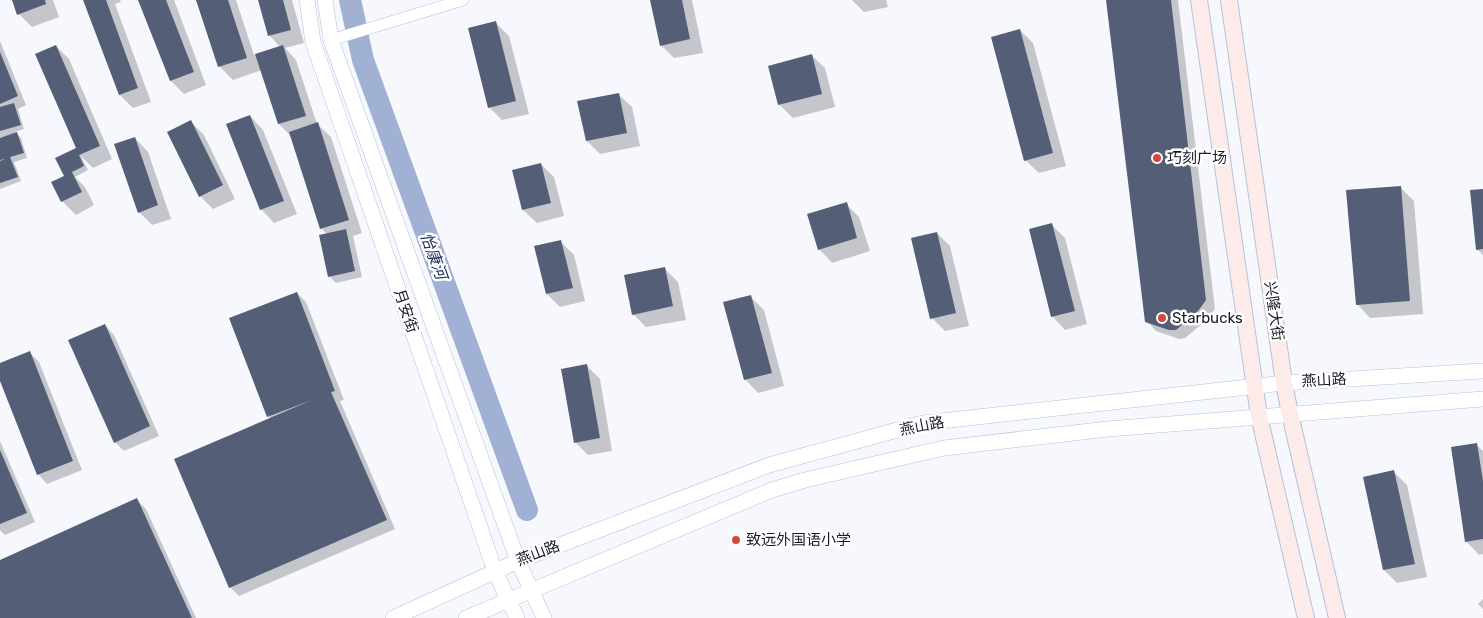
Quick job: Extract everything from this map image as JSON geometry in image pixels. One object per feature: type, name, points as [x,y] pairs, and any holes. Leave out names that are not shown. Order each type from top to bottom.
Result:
[{"type":"main road","name":"兴隆大街","points":[[1199,0],[1259,416],[1306,618]]},
{"type":"main road","name":"兴隆大街","points":[[1229,0],[1284,383],[1337,618]]},
{"type":"street","name":"月安街","points":[[307,0],[314,42],[495,571],[517,618]]},
{"type":"street","points":[[325,0],[332,40],[518,560],[544,618]]},
{"type":"street","points":[[332,40],[463,0]]},
{"type":"street","name":"燕山路","points":[[393,618],[518,560],[768,465],[923,423],[1284,383],[1483,371]]},
{"type":"street","name":"燕山路","points":[[466,618],[772,490],[805,480],[944,448],[1108,429],[1483,399]]},
{"type":"building","points":[[12,0],[45,0],[46,4],[17,15]]},
{"type":"building","points":[[83,0],[106,0],[138,88],[119,95]]},
{"type":"building","points":[[138,0],[166,0],[194,72],[170,81]]},
{"type":"building","points":[[196,0],[228,0],[247,58],[218,67]]},
{"type":"building","points":[[258,0],[283,0],[291,30],[268,36]]},
{"type":"building","points":[[650,0],[682,0],[690,39],[660,46]]},
{"type":"building","name":"巧刻广场","points":[[1106,0],[1171,0],[1206,300],[1198,311],[1176,330],[1169,330],[1145,322]]},
{"type":"building","points":[[496,21],[516,101],[488,108],[468,28]]},
{"type":"building","points":[[1020,29],[1053,153],[1024,161],[991,37]]},
{"type":"building","points":[[56,45],[100,146],[79,155],[84,166],[72,172],[82,192],[61,202],[51,182],[64,176],[55,158],[76,148],[35,54]]},
{"type":"building","points":[[283,45],[306,116],[278,124],[255,54]]},
{"type":"building","points":[[0,52],[18,96],[0,104]]},
{"type":"building","points":[[812,54],[822,94],[778,105],[768,66]]},
{"type":"building","points":[[619,93],[627,133],[586,141],[577,101]]},
{"type":"building","points":[[14,103],[21,125],[0,131],[0,107]]},
{"type":"building","points":[[250,115],[284,201],[260,210],[226,124]]},
{"type":"building","points":[[191,120],[223,185],[199,197],[167,132]]},
{"type":"building","points":[[318,122],[349,220],[320,229],[289,132]]},
{"type":"building","points":[[17,132],[24,153],[10,157],[18,177],[0,183],[0,161],[5,159],[0,160],[0,138]]},
{"type":"building","points":[[135,137],[158,205],[138,213],[114,144]]},
{"type":"building","points":[[541,163],[551,203],[522,210],[512,170]]},
{"type":"building","points":[[1401,186],[1410,301],[1356,305],[1346,190]]},
{"type":"building","points":[[1483,189],[1483,249],[1476,250],[1470,190]]},
{"type":"building","points":[[847,202],[857,238],[818,250],[807,214]]},
{"type":"building","points":[[1052,223],[1075,311],[1051,317],[1029,229]]},
{"type":"building","points":[[346,229],[355,271],[328,277],[319,235]]},
{"type":"building","points":[[937,232],[956,313],[930,319],[911,238]]},
{"type":"building","points":[[561,240],[573,288],[546,294],[534,246]]},
{"type":"building","points":[[665,267],[673,306],[632,315],[624,275]]},
{"type":"building","points":[[297,292],[335,391],[331,392],[387,520],[229,588],[174,459],[312,400],[267,417],[229,318]]},
{"type":"building","points":[[751,295],[772,373],[744,380],[723,302]]},
{"type":"building","points":[[105,324],[150,426],[114,443],[68,340]]},
{"type":"building","points":[[30,351],[73,461],[37,475],[0,381],[0,363]]},
{"type":"building","points":[[587,364],[600,438],[574,443],[561,369]]},
{"type":"building","points":[[1477,443],[1483,481],[1483,539],[1465,542],[1451,447]]},
{"type":"building","points":[[0,450],[27,513],[0,524]]},
{"type":"building","points":[[1394,470],[1415,564],[1383,570],[1363,477]]},
{"type":"building","points":[[137,498],[192,618],[0,618],[0,560]]},
{"type":"waterway","name":"怡康河","points":[[350,0],[363,60],[527,510]]},
{"type":"place","name":"巧刻广场","points":[[1157,158]]},
{"type":"place","name":"Starbucks","points":[[1162,318]]},
{"type":"place","name":"致远外国语小学","points":[[736,540]]}]
